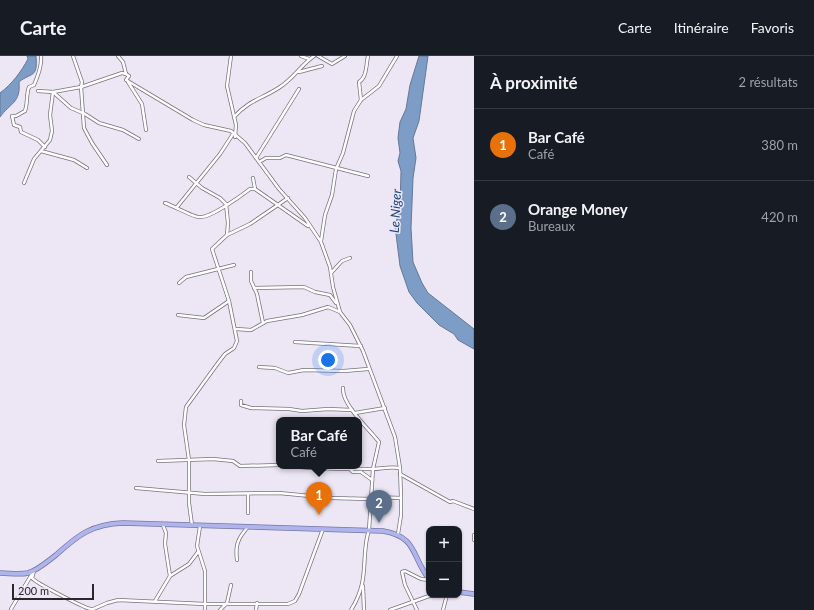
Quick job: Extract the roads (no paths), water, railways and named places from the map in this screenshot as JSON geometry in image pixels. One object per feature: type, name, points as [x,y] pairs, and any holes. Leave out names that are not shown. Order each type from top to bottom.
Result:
[{"type":"highway","points":[[0,573],[25,574],[33,572],[80,534],[94,527],[123,523],[383,530],[398,534],[411,545],[426,573]]},
{"type":"highway","points":[[462,592],[474,594]]},
{"type":"street","points":[[41,56],[42,63],[37,78],[34,85],[29,87],[26,94],[28,100],[25,111],[16,116],[12,116],[14,125],[20,127],[22,132],[38,140],[42,146],[45,147]]},
{"type":"street","points":[[73,56],[82,82],[82,112],[84,128],[107,165]]},
{"type":"street","points":[[118,56],[123,62],[126,74],[129,76],[126,80]]},
{"type":"street","points":[[231,56],[227,86],[236,125],[236,137]]},
{"type":"street","points":[[301,56],[309,59]]},
{"type":"street","points":[[234,117],[242,108],[261,96],[280,87],[314,56]]},
{"type":"street","points":[[318,56],[332,64],[346,56]]},
{"type":"street","points":[[361,100],[358,82],[362,80],[365,75],[368,56]]},
{"type":"street","points":[[321,242],[323,221],[332,195],[336,169],[354,111],[361,100],[379,86],[397,56]]},
{"type":"street","points":[[298,72],[322,66]]},
{"type":"street","points":[[38,91],[53,92],[81,87],[108,76],[122,73],[126,74]]},
{"type":"street","points":[[126,80],[142,104],[146,130]]},
{"type":"street","points":[[126,80],[193,120],[204,125],[231,131],[236,137],[245,143],[305,218],[312,231]]},
{"type":"street","points":[[256,158],[299,89]]},
{"type":"street","points":[[24,183],[31,165],[50,140],[52,131],[50,115],[53,92]]},
{"type":"street","points":[[53,92],[71,108],[82,112],[100,123],[123,130],[139,138]]},
{"type":"street","points":[[178,207],[233,134]]},
{"type":"street","points":[[41,151],[74,160],[87,168]]},
{"type":"street","points":[[259,162],[266,158],[280,158],[286,155],[368,176]]},
{"type":"street","points":[[189,177],[220,198],[226,204],[228,223],[227,235]]},
{"type":"street","points":[[253,178],[255,189]]},
{"type":"street","points":[[165,203],[178,207],[194,216],[204,217],[218,211],[226,204],[250,189],[255,189],[302,220],[321,242],[329,262],[330,274],[340,312],[350,325],[361,346],[368,369],[385,408],[395,437],[400,468],[401,498],[401,515],[398,534]]},
{"type":"street","points":[[192,526],[189,460],[184,425],[186,407],[218,363],[236,344],[236,329],[229,301],[212,249],[227,235],[250,224],[288,198]]},
{"type":"street","points":[[330,274],[342,261],[350,258]]},
{"type":"street","points":[[179,283],[186,277],[217,268],[234,265]]},
{"type":"street","points":[[251,272],[251,281],[257,294],[263,323]]},
{"type":"street","points":[[254,288],[304,287],[315,292],[330,295],[338,305]]},
{"type":"street","points":[[178,315],[204,318],[229,301]]},
{"type":"street","points":[[236,329],[251,330],[263,323],[302,315],[328,307],[340,312]]},
{"type":"street","points":[[295,342],[361,346]]},
{"type":"street","points":[[259,367],[275,368],[288,373],[304,370],[344,371],[368,369]]},
{"type":"street","points":[[343,388],[344,398],[358,417]]},
{"type":"street","points":[[241,401],[241,405],[251,408],[289,409],[302,411],[337,408],[354,412],[385,408]]},
{"type":"street","points":[[362,422],[379,442],[373,469],[369,530],[366,538],[362,584],[364,610]]},
{"type":"street","points":[[158,461],[213,459],[233,461],[240,466],[276,465]]},
{"type":"street","points":[[350,469],[373,469],[383,467],[400,468]]},
{"type":"street","points":[[350,469],[353,472],[361,472],[372,480]]},
{"type":"street","points":[[400,474],[450,502],[453,501],[474,509]]},
{"type":"street","points":[[136,488],[190,493],[279,493],[331,498],[401,498]]},
{"type":"street","points":[[248,494],[248,513]]},
{"type":"street","points":[[162,524],[166,533],[165,544],[170,576]]},
{"type":"street","points":[[200,526],[198,552],[205,571],[205,610]]},
{"type":"street","points":[[237,560],[236,545],[239,537],[248,527]]},
{"type":"street","points":[[33,572],[32,578],[37,583],[66,596],[83,607],[91,610],[112,601],[155,601],[205,604],[288,604],[295,601],[300,594],[323,529]]},
{"type":"street","points":[[474,535],[474,540]]},
{"type":"street","points":[[155,601],[170,576],[189,564],[198,552]]},
{"type":"street","points":[[417,610],[405,585],[402,572],[405,571],[421,579],[426,579]]},
{"type":"street","points":[[11,609],[33,572]]},
{"type":"street","points":[[351,610],[357,600],[362,584]]},
{"type":"street","points":[[220,610],[227,603],[231,585]]},
{"type":"street","points":[[390,610],[426,597]]},
{"type":"street","points":[[443,610],[446,598]]},
{"type":"street","points":[[256,610],[257,603]]},
{"type":"water","points":[[27,56],[36,56],[35,72],[19,82],[17,99],[0,117],[0,93],[19,73],[28,59]]},
{"type":"water","name":"Le Niger","points":[[419,56],[428,56],[419,121],[413,138],[416,158],[413,178],[411,228],[413,262],[428,293],[474,329],[474,349],[458,340],[454,334],[439,325],[417,303],[409,292],[400,266],[395,226],[400,208],[401,171],[398,161],[400,153],[398,138],[400,122],[406,109],[410,85]]},
{"type":"place","name":"Bar Café","points":[[319,515]]},
{"type":"place","name":"Orange Money","points":[[379,523]]}]
